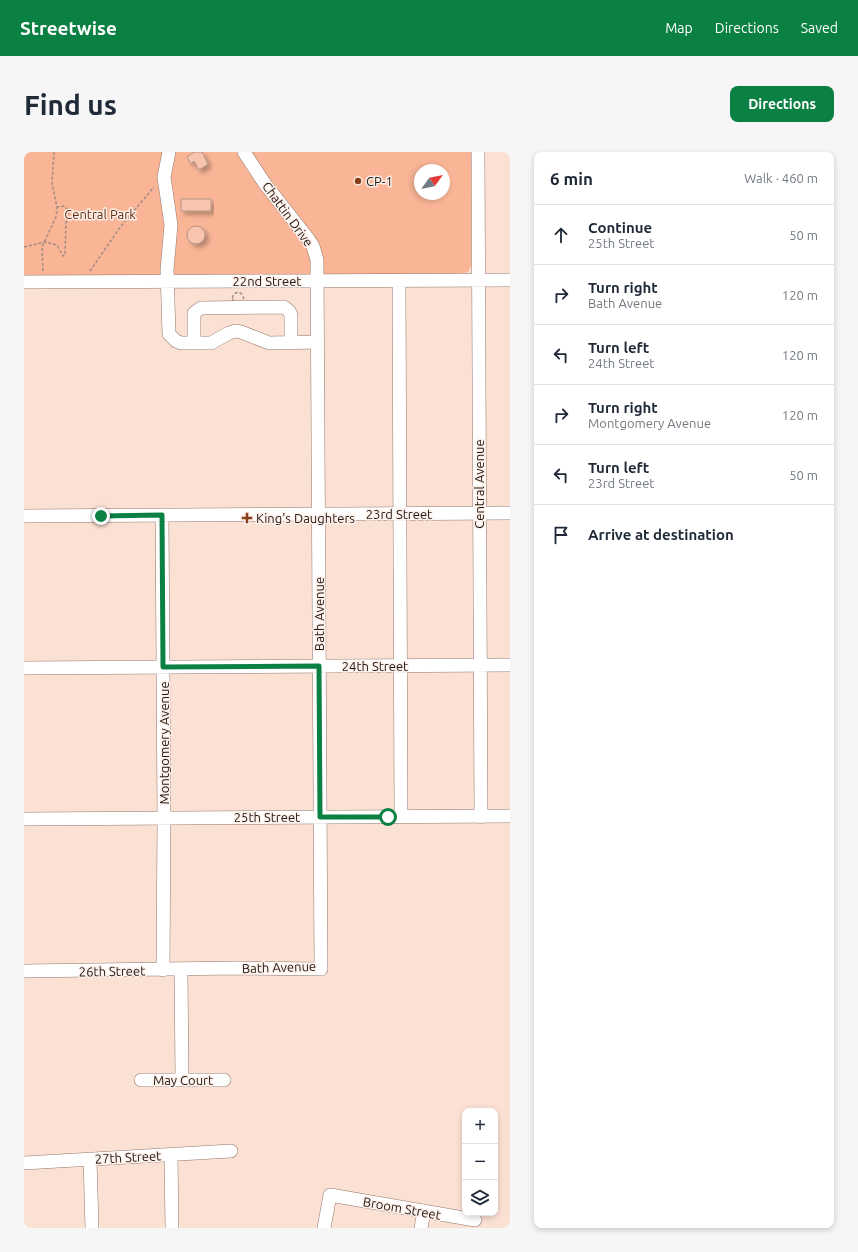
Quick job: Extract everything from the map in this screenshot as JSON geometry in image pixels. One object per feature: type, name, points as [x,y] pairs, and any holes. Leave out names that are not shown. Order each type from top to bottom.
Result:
[{"type":"street","points":[[169,152],[164,177],[171,225],[167,261],[169,334],[176,342],[194,343],[214,342],[225,335],[236,332],[241,332],[268,343],[318,342]]},
{"type":"street","name":"Chattin Drive","points":[[244,152],[265,184],[313,246],[317,260],[318,281]]},
{"type":"street","name":"Central Avenue","points":[[478,152],[481,817]]},
{"type":"street","points":[[399,280],[401,817]]},
{"type":"street","name":"22nd Street","points":[[24,282],[510,280]]},
{"type":"street","name":"Bath Avenue","points":[[200,969],[321,969],[318,281]]},
{"type":"street","points":[[194,343],[194,313],[201,308],[261,307],[287,308],[291,315],[291,342]]},
{"type":"street","name":"23rd Street","points":[[24,516],[510,513]]},
{"type":"street","name":"Montgomery Avenue","points":[[162,515],[164,818],[163,970]]},
{"type":"street","name":"24th Street","points":[[24,668],[510,665]]},
{"type":"street","name":"25th Street","points":[[24,819],[510,816]]},
{"type":"street","name":"26th Street","points":[[24,971],[200,969]]},
{"type":"street","points":[[181,970],[182,1079]]},
{"type":"street","name":"May Court","points":[[141,1080],[224,1080]]},
{"type":"street","name":"27th Street","points":[[24,1163],[231,1151]]},
{"type":"street","points":[[171,1155],[172,1228]]},
{"type":"street","points":[[90,1159],[92,1228]]},
{"type":"street","name":"Broom Street","points":[[324,1228],[330,1195],[475,1220]]},
{"type":"street","points":[[421,1228],[424,1212]]},
{"type":"path","points":[[43,271],[42,247],[56,217],[57,207],[52,184],[54,152]]},
{"type":"path","points":[[90,271],[121,226],[155,187]]},
{"type":"path","points":[[24,247],[45,242],[57,245],[63,256],[65,255],[66,223],[69,215],[68,210],[64,206],[57,207]]},
{"type":"path","points":[[233,297],[237,292],[244,296]]},
{"type":"green space","name":"Central Park","points":[[24,152],[471,152],[471,266],[468,272],[463,274],[24,277]]},
{"type":"building","points":[[194,152],[202,152],[208,164],[199,170],[194,161],[191,164],[187,157]]},
{"type":"building","points":[[181,199],[211,199],[211,211],[181,211]]},
{"type":"building","points":[[196,226],[202,229],[205,235],[202,241],[196,244],[190,241],[187,235],[190,229]]},
{"type":"place","name":"CP-1","points":[[358,181]]},
{"type":"place","name":"King's Daughters","points":[[247,518]]},
{"type":"route","points":[[101,516],[162,515],[163,667],[319,666],[320,817],[388,817]]}]
